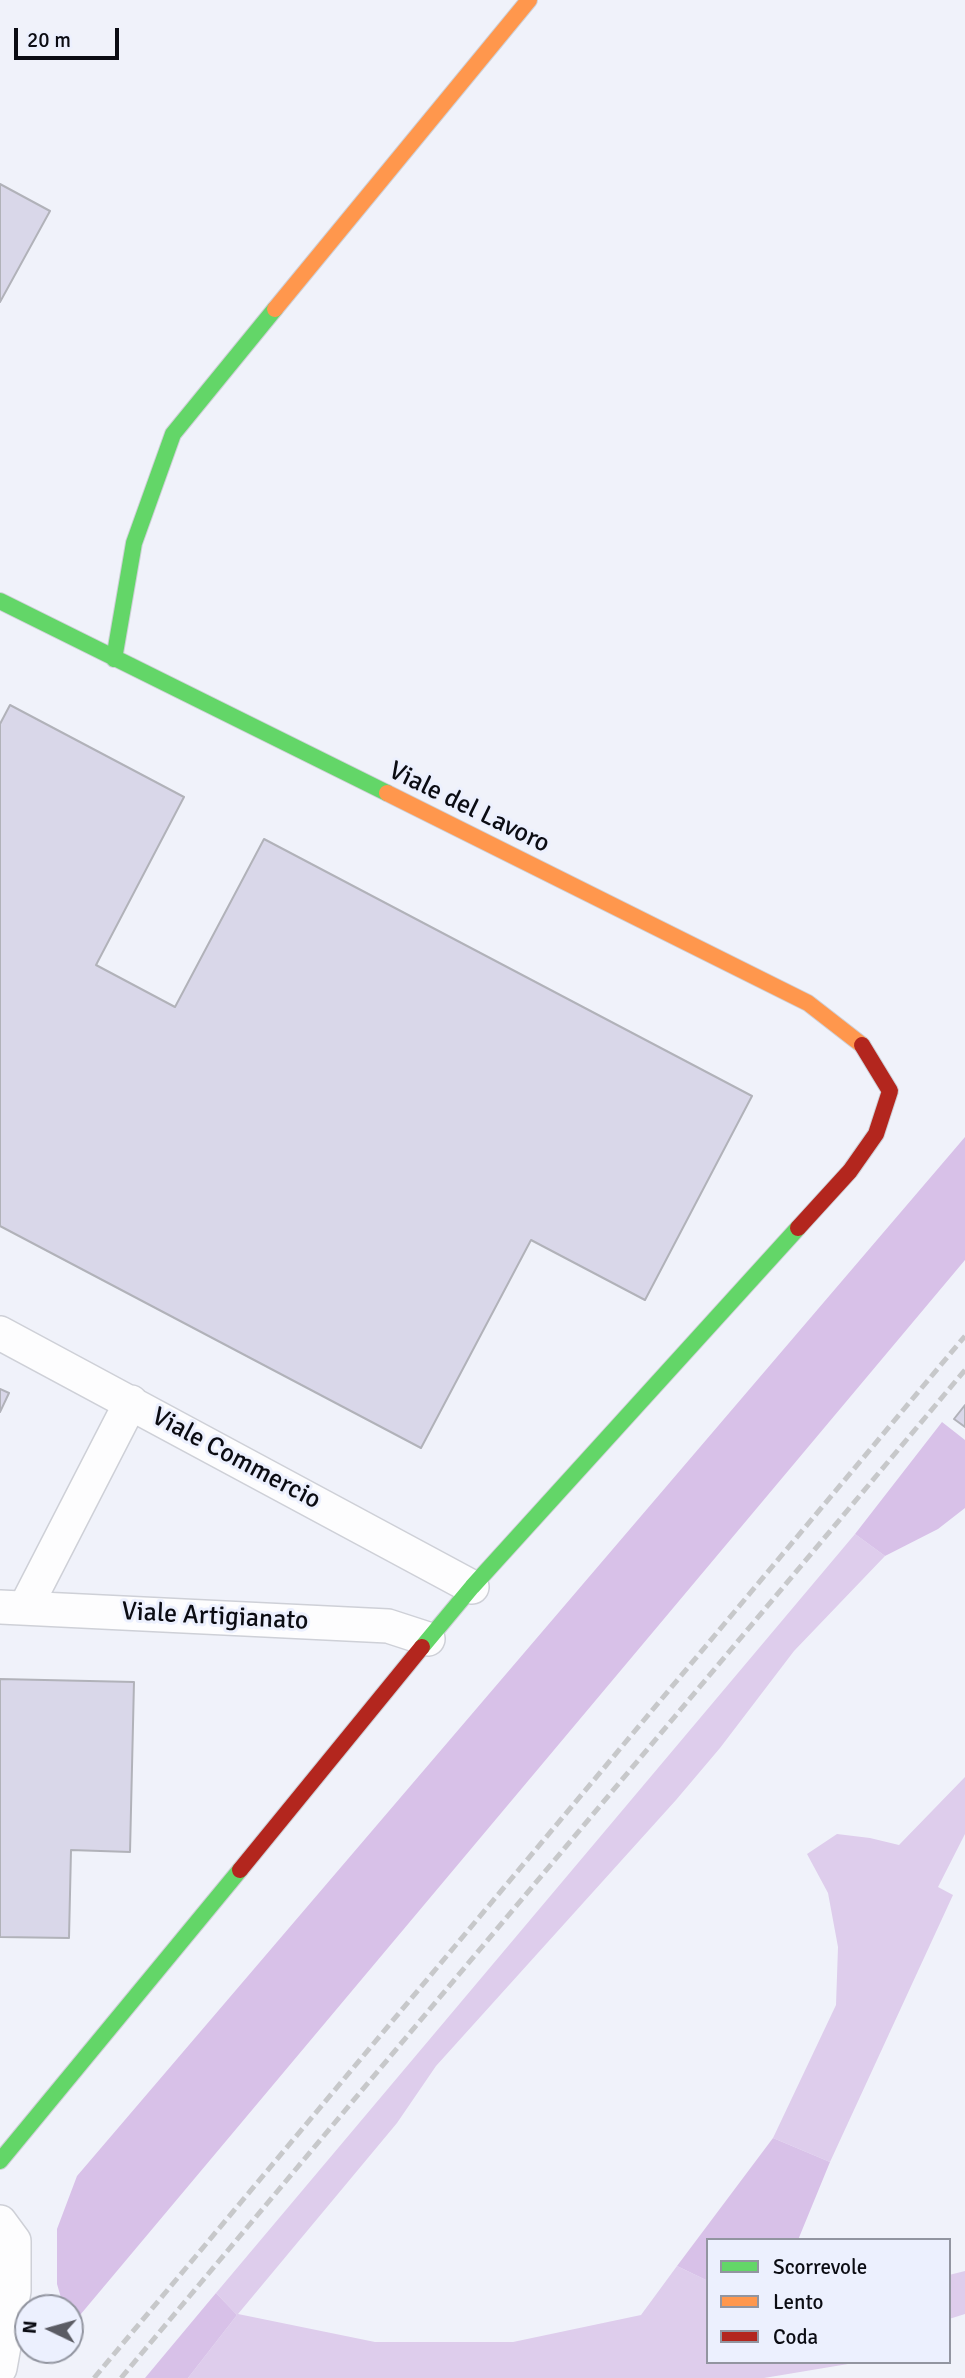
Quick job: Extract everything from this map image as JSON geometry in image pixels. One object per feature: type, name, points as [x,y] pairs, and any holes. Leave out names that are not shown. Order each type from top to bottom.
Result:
[{"type":"street","points":[[114,659],[134,543],[173,434],[530,0]]},
{"type":"street","name":"Viale del Lavoro","points":[[0,601],[808,1003],[862,1045],[890,1091],[876,1135],[850,1171],[472,1587]]},
{"type":"street","name":"Viale Commercio","points":[[0,1333],[472,1587]]},
{"type":"street","points":[[13,1607],[131,1402]]},
{"type":"street","points":[[0,2161],[472,1587]]},
{"type":"street","name":"Viale Artigianato","points":[[13,1607],[388,1626],[428,1639]]},
{"type":"street","points":[[0,2222],[14,2241],[14,2291],[0,2367]]},
{"type":"shaded area","points":[[965,1137],[965,1260],[84,2310],[84,2294],[60,2294],[57,2284],[57,2229],[77,2176]]},
{"type":"shaded area","points":[[942,1422],[965,1440],[965,1508],[938,1529],[885,1556],[855,1534]]},
{"type":"shaded area","points":[[855,1534],[885,1556],[794,1651],[720,1748],[676,1800],[436,2066],[397,2123],[238,2314],[375,2342],[513,2342],[641,2315],[677,2266],[706,2280],[706,2364],[848,2364],[764,2378],[188,2378],[237,2315],[216,2293]]},
{"type":"shaded area","points":[[965,1777],[965,1834],[938,1887],[953,1895],[830,2162],[773,2138],[836,2005],[838,1947],[828,1893],[807,1854],[837,1834],[899,1845]]},
{"type":"shaded area","points":[[773,2138],[830,2162],[799,2238],[706,2238],[706,2280],[677,2266]]},
{"type":"shaded area","points":[[965,2271],[965,2314],[951,2318],[951,2274]]},
{"type":"shaded area","points":[[216,2293],[237,2315],[188,2378],[145,2378]]},
{"type":"building","points":[[0,184],[50,211],[0,302]]},
{"type":"building","points":[[10,705],[184,797],[96,965],[175,1007],[264,839],[752,1096],[645,1300],[531,1240],[421,1448],[0,1226],[0,724]]},
{"type":"building","points":[[0,1389],[9,1393],[0,1412]]},
{"type":"building","points":[[965,1405],[965,1427],[954,1419]]},
{"type":"building","points":[[0,1679],[134,1682],[130,1852],[71,1850],[69,1938],[0,1937]]},
{"type":"railway","points":[[94,2378],[965,1336]]},
{"type":"railway","points":[[121,2378],[965,1370]]},
{"type":"traffic: fast","points":[[114,659],[134,543],[173,434],[275,309]]},
{"type":"traffic: fast","points":[[0,601],[387,793]]},
{"type":"traffic: fast","points":[[422,1647],[472,1587],[798,1228]]},
{"type":"traffic: fast","points":[[0,2161],[240,1870]]},
{"type":"traffic: slow","points":[[275,309],[529,0]]},
{"type":"traffic: slow","points":[[387,793],[808,1003],[862,1045]]},
{"type":"traffic: jam","points":[[798,1228],[850,1171],[876,1134],[890,1091],[862,1045]]},
{"type":"traffic: jam","points":[[240,1870],[422,1647]]}]
